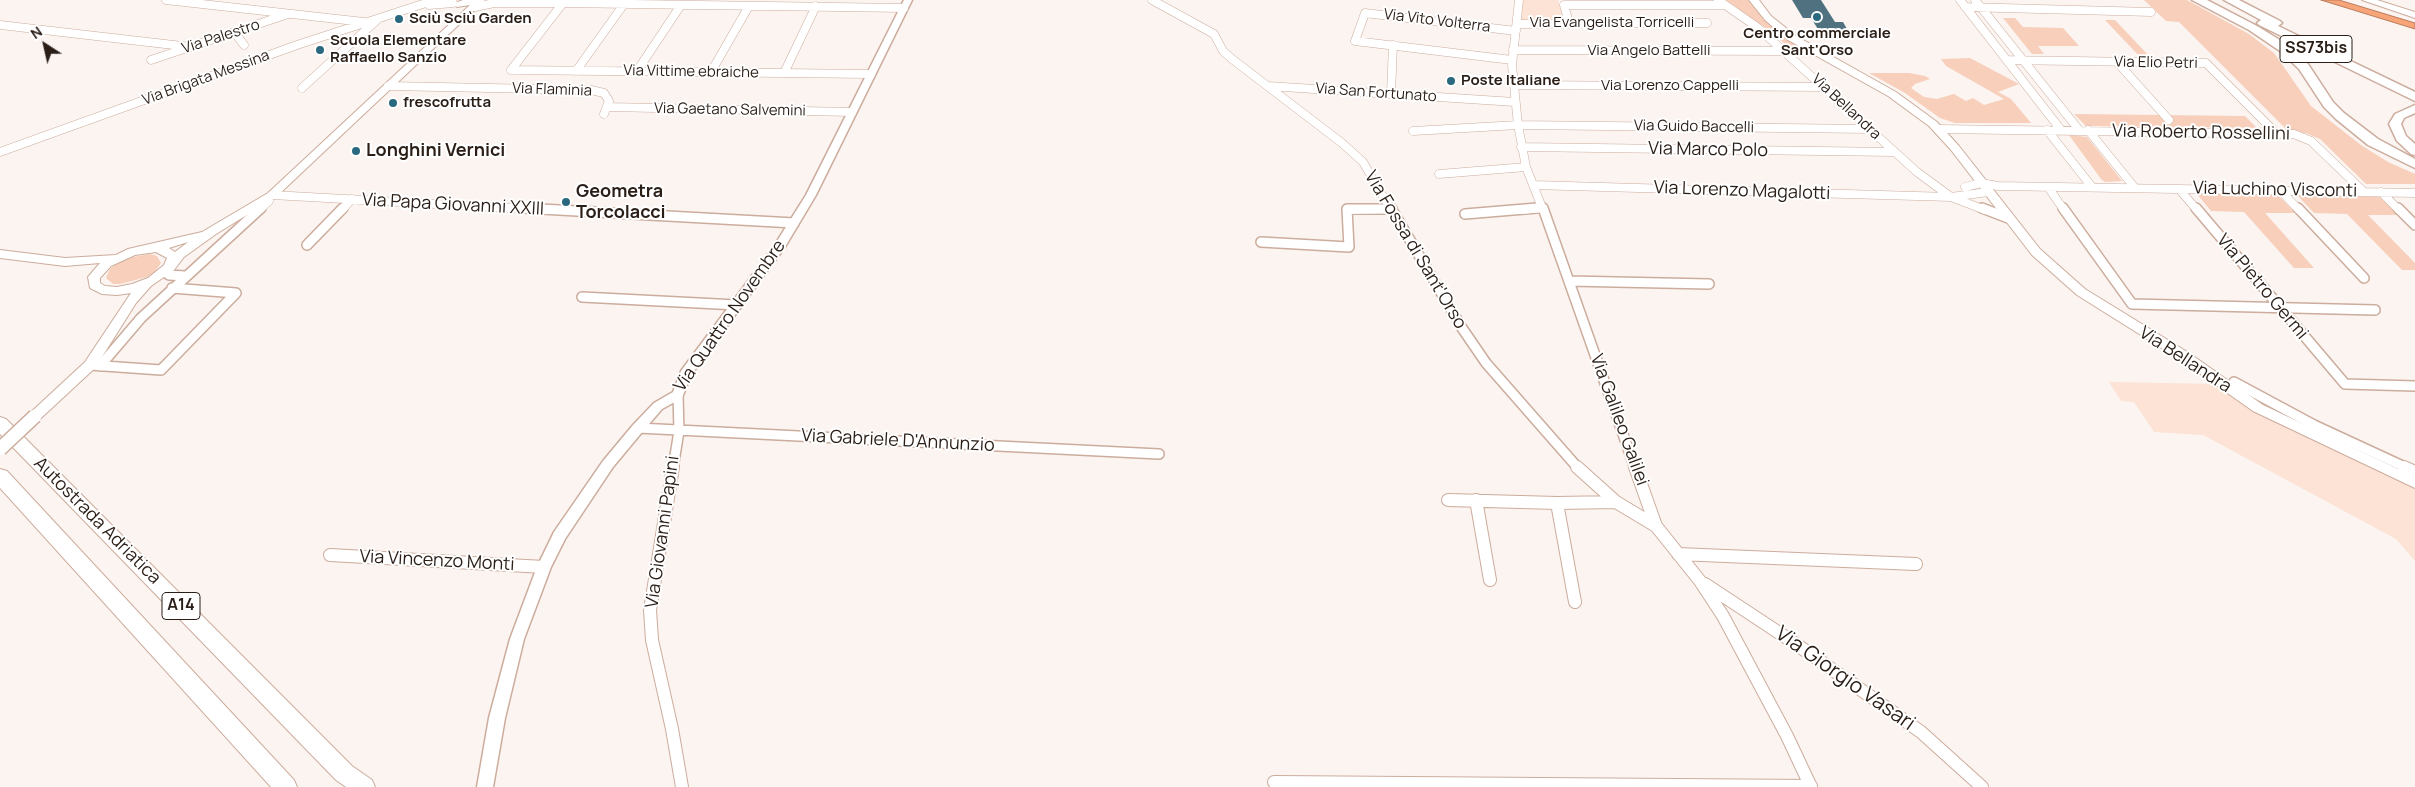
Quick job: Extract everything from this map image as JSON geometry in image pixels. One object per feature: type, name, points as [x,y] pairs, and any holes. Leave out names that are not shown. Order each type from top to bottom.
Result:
[{"type":"highway","points":[[2198,0],[2253,28],[2279,44],[2300,63],[2328,104],[2340,116],[2373,142],[2415,164]]},
{"type":"highway","name":"SS73bis","points":[[2216,0],[2415,97]]},
{"type":"highway","name":"SS73bis","points":[[2230,0],[2415,91]]},
{"type":"highway","name":"Autostrada Adriatica","points":[[0,423],[344,773],[364,787]]},
{"type":"highway","name":"A14","points":[[0,476],[286,787]]},
{"type":"main road","name":"Via Bellandra","points":[[1754,0],[1768,18],[1792,38],[1892,94],[1938,129],[2047,264],[2088,297],[2191,361],[2253,405],[2347,447],[2415,483]]},
{"type":"main road","points":[[2367,0],[2415,15]]},
{"type":"main road","points":[[453,2],[479,2]]},
{"type":"main road","points":[[453,2],[461,9],[462,17]]},
{"type":"main road","points":[[0,449],[35,416],[95,365],[119,317],[131,300],[169,267],[180,254],[212,231],[271,198],[479,2]]},
{"type":"main road","points":[[2415,108],[2399,116],[2394,124],[2401,138],[2415,151]]},
{"type":"main road","points":[[119,317],[117,299],[94,285],[94,277],[101,267],[115,258],[132,252],[157,248],[212,231]]},
{"type":"main road","points":[[157,248],[171,254],[169,267]]},
{"type":"main road","points":[[0,254],[65,262],[84,268],[94,277]]},
{"type":"main road","points":[[65,262],[115,258]]},
{"type":"main road","points":[[102,290],[126,290],[152,281]]},
{"type":"street","points":[[166,0],[366,23]]},
{"type":"street","name":"Via Brigata Messina","points":[[0,152],[297,45],[435,0]]},
{"type":"street","name":"Via Fossa di Sant'Orso","points":[[1152,0],[1214,34],[1224,52],[1352,151],[1363,162],[1462,328],[1486,362],[1583,474],[1616,502],[1656,526]]},
{"type":"street","name":"Via Galileo Galilei","points":[[1520,0],[1512,60],[1518,125],[1526,167],[1543,208],[1656,526],[1700,581],[1724,616],[1811,786]]},
{"type":"street","points":[[1960,0],[2061,130]]},
{"type":"street","points":[[1975,0],[2023,61],[2135,188]]},
{"type":"street","name":"Via Brigata Messina","points":[[413,7],[453,2]]},
{"type":"street","points":[[479,2],[749,6],[906,4]]},
{"type":"street","points":[[1569,23],[1564,5],[1721,2]]},
{"type":"street","name":"Via Bellandra","points":[[1721,2],[1756,27],[1825,87],[1894,152],[1951,197]]},
{"type":"street","name":"Via Vittime ebraiche","points":[[564,3],[510,70],[871,74]]},
{"type":"street","points":[[576,71],[624,4]]},
{"type":"street","name":"Via Quattro Novembre","points":[[485,787],[497,718],[514,650],[544,567],[576,508],[638,428],[658,406],[678,395],[685,374],[737,305],[794,223],[811,195],[906,4]]},
{"type":"street","points":[[637,71],[681,5]]},
{"type":"street","points":[[711,72],[749,6]]},
{"type":"street","points":[[784,73],[816,6]]},
{"type":"street","points":[[1965,7],[2151,12]]},
{"type":"street","name":"Via Vito Volterra","points":[[1393,45],[1355,41],[1365,12],[1517,28]]},
{"type":"street","name":"Via Palestro","points":[[151,60],[291,13]]},
{"type":"street","points":[[302,88],[378,19]]},
{"type":"street","name":"Via Evangelista Torricelli","points":[[1517,28],[1569,23],[1707,22]]},
{"type":"street","points":[[0,25],[191,47]]},
{"type":"street","points":[[234,32],[244,44]]},
{"type":"street","points":[[1390,93],[1393,45],[1512,60]]},
{"type":"street","name":"Via Angelo Battelli","points":[[1513,50],[1784,51]]},
{"type":"street","name":"Via Elio Petri","points":[[2007,60],[2206,63],[2276,133]]},
{"type":"street","points":[[2117,62],[2169,120]]},
{"type":"street","name":"Via Lorenzo Cappelli","points":[[1514,85],[1825,87]]},
{"type":"street","name":"Via Flaminia","points":[[388,86],[591,90],[604,93],[609,101],[606,111]]},
{"type":"street","name":"Via San Fortunato","points":[[1267,86],[1515,102]]},
{"type":"street","name":"Via Gaetano Salvemini","points":[[606,111],[852,112]]},
{"type":"street","name":"Via Guido Baccelli","points":[[1413,131],[1518,125],[1870,129]]},
{"type":"street","name":"Via Roberto Rossellini","points":[[1938,129],[2294,134],[2311,141],[2363,191]]},
{"type":"street","points":[[2047,130],[2092,187]]},
{"type":"street","name":"Via Marco Polo","points":[[1521,147],[1894,152]]},
{"type":"street","points":[[1439,174],[1526,167]]},
{"type":"street","name":"Via Lorenzo Magalotti","points":[[1533,185],[1951,197],[1971,196],[1984,187]]},
{"type":"street","points":[[1951,197],[1957,189],[1984,187]]},
{"type":"street","name":"Via Luchino Visconti","points":[[1984,187],[2092,187],[2415,193]]},
{"type":"street","points":[[2048,187],[2132,304],[2375,310]]},
{"type":"street","name":"Via Pietro Germi","points":[[2178,189],[2345,384],[2415,386]]},
{"type":"street","points":[[2280,190],[2364,278]]},
{"type":"street","points":[[2382,192],[2415,225]]},
{"type":"street","name":"Via Lorenzo Magalotti","points":[[1951,197],[2008,218]]},
{"type":"street","points":[[95,365],[123,341],[141,318],[172,288],[271,198]]},
{"type":"street","name":"Via Papa Giovanni XXIII","points":[[271,198],[352,199],[794,223]]},
{"type":"street","name":"Via Papa Giovanni XXIII","points":[[307,245],[352,199]]},
{"type":"street","points":[[1465,214],[1543,208]]},
{"type":"street","points":[[1261,242],[1349,247],[1347,209],[1392,209]]},
{"type":"street","points":[[169,267],[169,275],[185,276]]},
{"type":"street","points":[[1569,281],[1709,284]]},
{"type":"street","points":[[95,365],[161,370],[236,293],[172,288]]},
{"type":"street","points":[[582,297],[737,305]]},
{"type":"street","name":"Via Bellandra","points":[[2234,382],[2347,447],[2415,472]]},
{"type":"street","name":"Via Giovanni Papini","points":[[678,395],[679,431],[650,610],[652,640],[672,730],[682,787]]},
{"type":"street","name":"Via Gabriele D'Annunzio","points":[[638,428],[1159,454]]},
{"type":"street","points":[[1448,500],[1557,503],[1616,502]]},
{"type":"street","points":[[1476,500],[1490,580]]},
{"type":"street","points":[[1557,503],[1575,602]]},
{"type":"street","points":[[1678,554],[1916,564]]},
{"type":"street","name":"Via Vincenzo Monti","points":[[330,555],[544,567]]},
{"type":"street","name":"Via Giorgio Vasari","points":[[1700,581],[1793,642],[1921,732],[1982,787]]},
{"type":"street","points":[[1274,782],[1811,786]]},
{"type":"shaded area","points":[[1522,0],[1558,0],[1564,21],[1522,22]]},
{"type":"shaded area","points":[[1726,0],[1748,0],[1771,25],[1794,44],[1816,56],[1800,57],[1770,31]]},
{"type":"shaded area","points":[[2144,0],[2187,0],[2249,34],[2274,53],[2311,106],[2361,145],[2388,162],[2415,174],[2415,184],[2366,184],[2320,139],[2306,133],[2288,131],[2179,22],[2166,21]]},
{"type":"shaded area","points":[[2321,0],[2339,0],[2415,23],[2415,29]]},
{"type":"shaded area","points":[[2003,18],[2015,18],[2023,27],[2063,28],[2079,46],[2038,46],[2044,54],[2032,54]]},
{"type":"shaded area","points":[[2105,20],[2115,20],[2150,57],[2140,57]]},
{"type":"shaded area","points":[[1970,58],[2019,84],[1998,92],[2011,99],[2031,123],[1955,123],[1940,118],[1905,93],[1869,73],[1909,73],[1925,76],[1930,79],[1915,84],[1911,88],[1924,97],[1937,99],[1954,94],[1966,101],[1973,98],[1984,105],[2004,99],[1946,66],[1941,59]]},
{"type":"shaded area","points":[[2074,114],[2245,116],[2256,127],[2263,128],[2086,126]]},
{"type":"shaded area","points":[[2069,135],[2087,137],[2122,181],[2105,182],[2101,179]]},
{"type":"shaded area","points":[[2196,193],[2278,195],[2295,213],[2265,213],[2314,268],[2294,268],[2244,212],[2211,211]]},
{"type":"shaded area","points":[[2297,195],[2379,197],[2398,215],[2368,215],[2415,263],[2415,270],[2402,270],[2347,214],[2314,213]]},
{"type":"shaded area","points":[[150,254],[157,256],[161,263],[154,273],[147,277],[120,284],[113,284],[106,278],[110,269],[116,264],[133,257]]},
{"type":"shaded area","points":[[2109,382],[2218,384],[2415,487],[2415,561],[2396,539],[2203,435],[2154,432],[2134,402],[2121,401]]},
{"type":"building","name":"Centro commerciale Sant'Orso","points":[[1792,0],[1821,0],[1835,22],[1843,22],[1850,34],[1821,34],[1811,18],[1803,18]]},
{"type":"place","name":"Centro commerciale Sant'Orso","points":[[1817,17]]},
{"type":"place","name":"Sciù Sciù Garden","points":[[399,19]]},
{"type":"place","name":"Scuola Elementare Raffaello Sanzio","points":[[320,50]]},
{"type":"place","name":"Poste Italiane","points":[[1451,81]]},
{"type":"place","name":"frescofrutta","points":[[393,103]]},
{"type":"place","name":"Longhini Vernici","points":[[356,151]]},
{"type":"place","name":"Geometra Torcolacci","points":[[566,202]]}]
